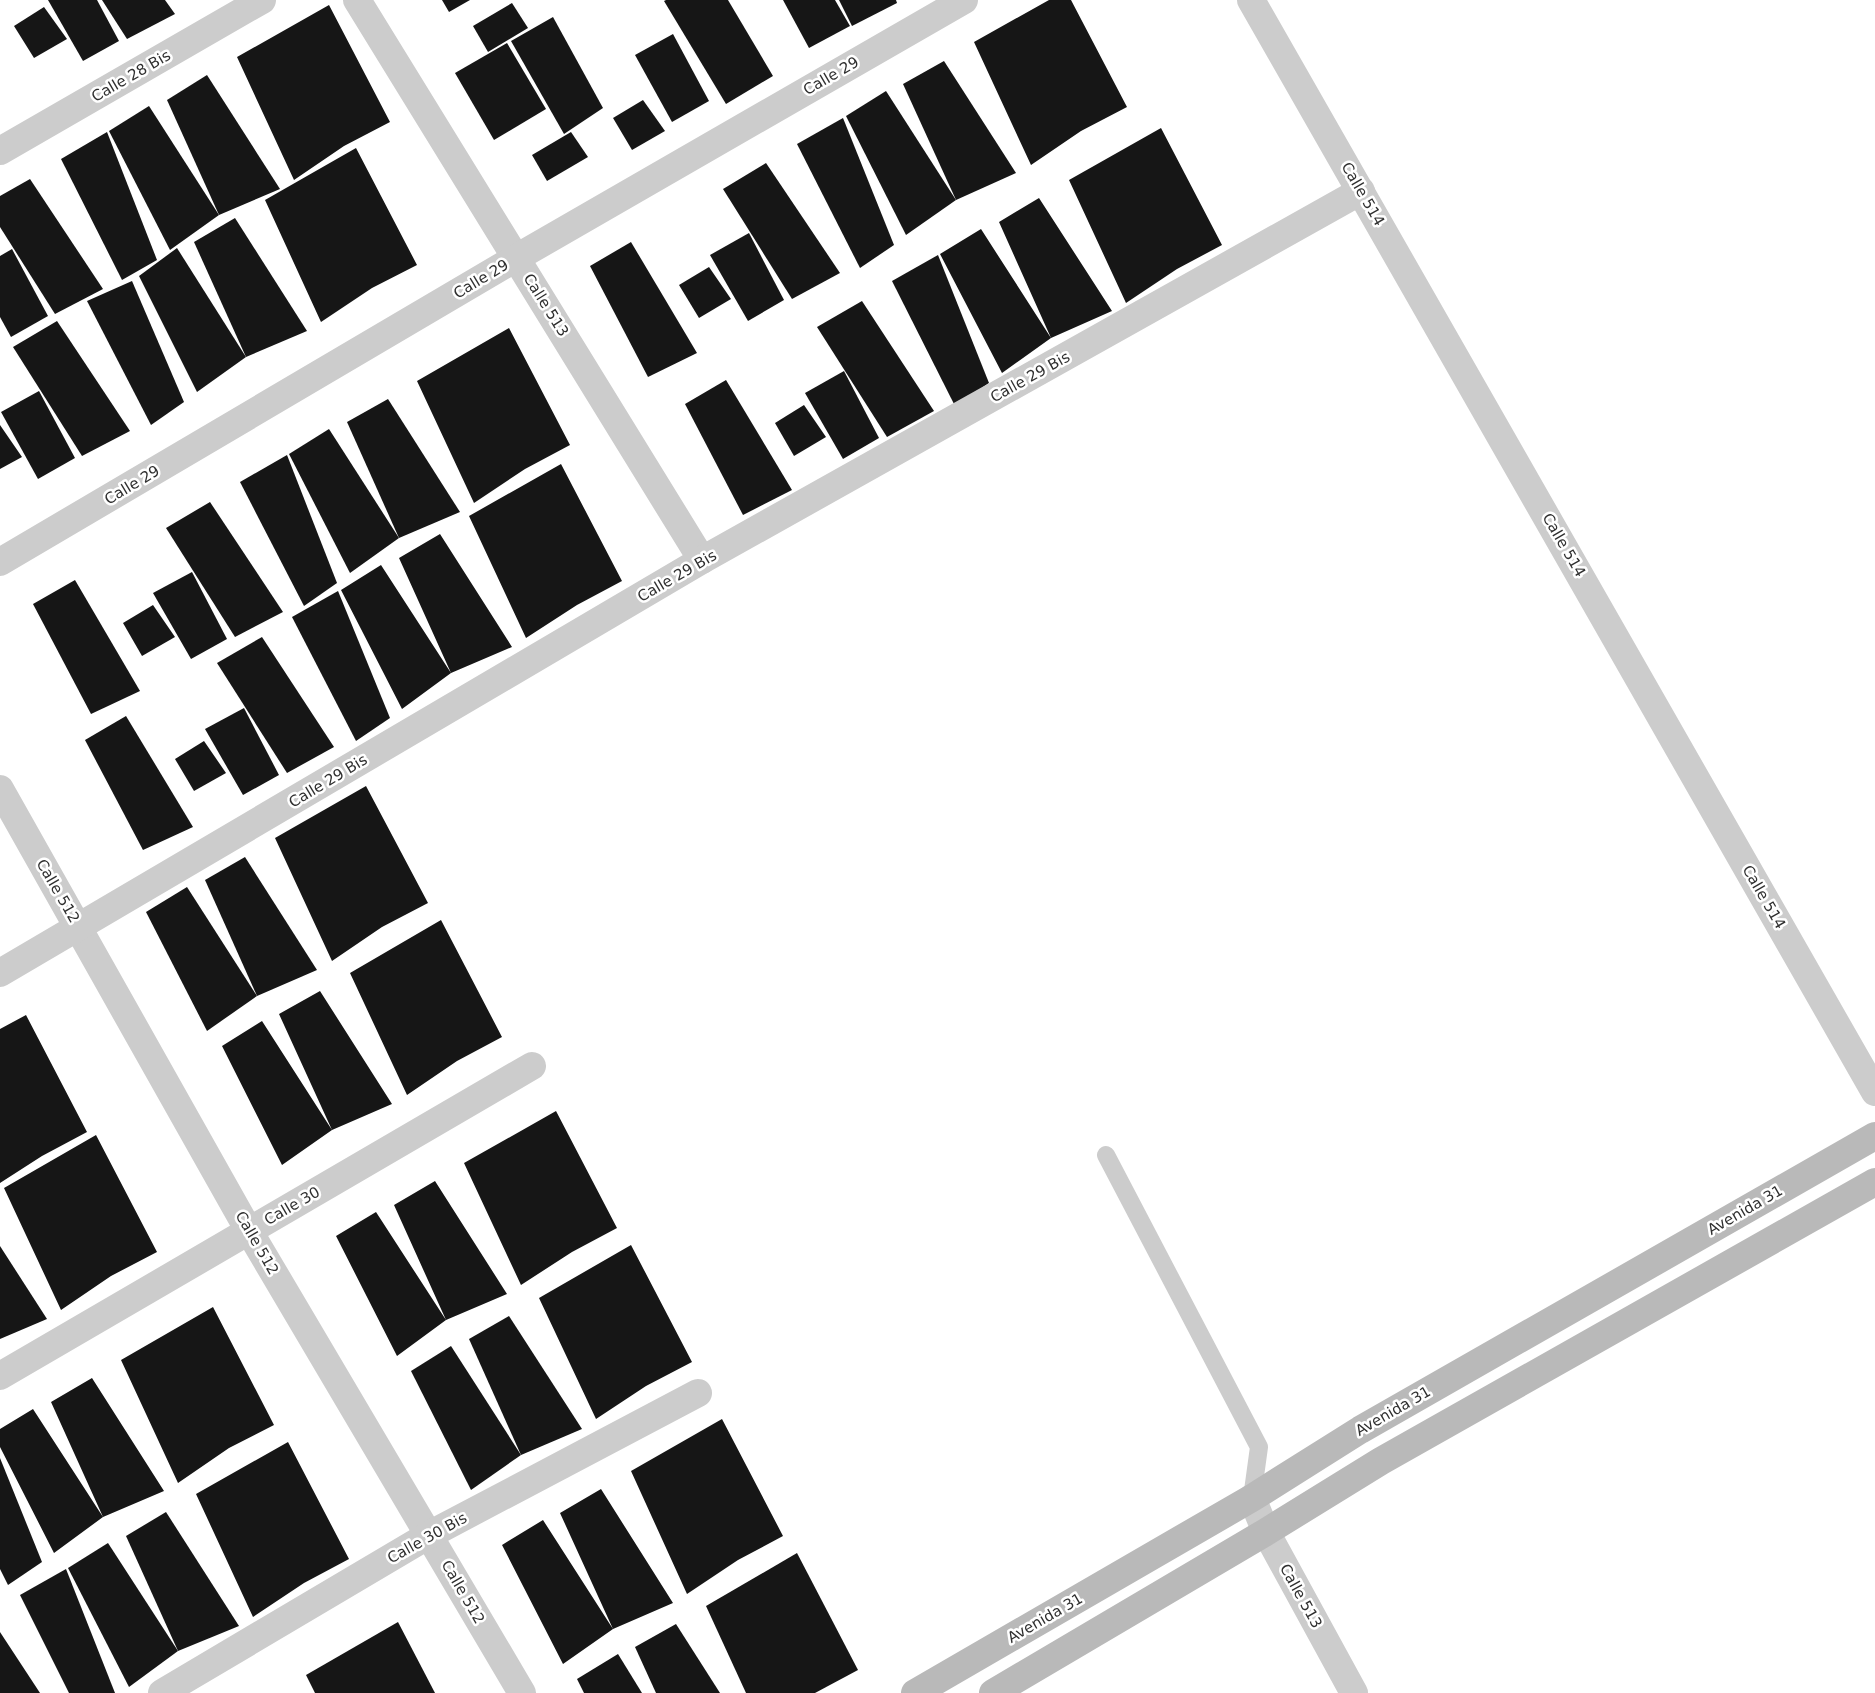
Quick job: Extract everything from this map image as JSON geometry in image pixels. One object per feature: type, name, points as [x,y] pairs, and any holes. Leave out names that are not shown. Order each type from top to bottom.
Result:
[{"type":"street","name":"Calle 28 Bis","points":[[0,151],[262,0]]},
{"type":"street","name":"Calle 513","points":[[357,0],[702,560]]},
{"type":"street","name":"Calle 29","points":[[0,562],[516,258],[964,0]]},
{"type":"street","name":"Calle 514","points":[[1251,0],[1875,1092]]},
{"type":"street","name":"Calle 29 Bis","points":[[0,973],[80,928],[702,560],[1361,191]]},
{"type":"street","name":"Calle 512","points":[[0,789],[249,1231],[522,1693]]},
{"type":"street","name":"Calle 30","points":[[0,1376],[532,1066]]},
{"type":"street","name":"Avenida 31","points":[[915,1693],[1252,1498],[1368,1425],[1875,1136]]},
{"type":"street","points":[[993,1693],[1381,1462],[1875,1182]]},
{"type":"street","name":"Calle 30 Bis","points":[[162,1693],[429,1535],[698,1393]]},
{"type":"street","name":"Calle 513","points":[[1252,1498],[1266,1532],[1354,1693]]},
{"type":"lane","points":[[1106,1155],[1259,1447],[1252,1498]]},
{"type":"building","points":[[48,0],[97,0],[119,41],[83,61]]},
{"type":"building","points":[[102,0],[165,0],[175,14],[127,39]]},
{"type":"building","points":[[442,0],[470,0],[449,12]]},
{"type":"building","points":[[728,0],[773,76],[726,104],[664,1]]},
{"type":"building","points":[[783,0],[835,0],[850,26],[809,48]]},
{"type":"building","points":[[839,0],[896,0],[897,3],[852,26]]},
{"type":"building","points":[[1049,0],[1071,0],[1127,107],[1081,131],[1031,165],[974,42]]},
{"type":"building","points":[[512,3],[528,28],[488,52],[473,26]]},
{"type":"building","points":[[329,5],[390,122],[344,146],[294,180],[237,57]]},
{"type":"building","points":[[44,7],[67,39],[34,58],[14,26]]},
{"type":"building","points":[[553,17],[603,108],[564,134],[511,41]]},
{"type":"building","points":[[673,34],[709,101],[672,122],[635,55]]},
{"type":"building","points":[[507,43],[546,109],[494,140],[455,73]]},
{"type":"building","points":[[944,61],[1016,173],[956,200],[903,84]]},
{"type":"building","points":[[207,75],[280,189],[219,215],[167,100]]},
{"type":"building","points":[[886,91],[956,200],[906,235],[846,116]]},
{"type":"building","points":[[643,100],[665,131],[632,150],[613,118]]},
{"type":"building","points":[[149,106],[219,215],[170,250],[109,131]]},
{"type":"building","points":[[843,118],[894,245],[860,268],[797,144]]},
{"type":"building","points":[[1161,128],[1222,245],[1177,269],[1126,303],[1069,180]]},
{"type":"building","points":[[107,132],[157,260],[122,280],[61,159]]},
{"type":"building","points":[[571,132],[588,157],[547,181],[532,155]]},
{"type":"building","points":[[356,148],[417,265],[372,288],[321,322],[265,200]]},
{"type":"building","points":[[766,163],[840,273],[792,299],[723,189]]},
{"type":"building","points":[[30,179],[103,289],[55,314],[0,227],[0,196]]},
{"type":"building","points":[[1039,198],[1112,311],[1051,338],[999,222]]},
{"type":"building","points":[[235,218],[307,331],[246,357],[194,242]]},
{"type":"building","points":[[981,229],[1051,338],[1002,373],[940,254]]},
{"type":"building","points":[[749,233],[784,300],[748,321],[710,255]]},
{"type":"building","points":[[631,242],[697,353],[648,377],[590,266]]},
{"type":"building","points":[[177,248],[246,357],[197,392],[139,276]]},
{"type":"building","points":[[12,249],[48,316],[11,337],[0,317],[0,256]]},
{"type":"building","points":[[938,255],[989,383],[955,406],[892,281]]},
{"type":"building","points":[[709,267],[731,299],[699,318],[679,285]]},
{"type":"building","points":[[132,281],[184,402],[151,425],[87,301]]},
{"type":"building","points":[[862,301],[934,411],[887,437],[817,327]]},
{"type":"building","points":[[57,321],[130,431],[82,456],[13,347]]},
{"type":"building","points":[[509,328],[570,445],[525,469],[474,503],[417,381]]},
{"type":"building","points":[[844,371],[879,438],[843,459],[805,393]]},
{"type":"building","points":[[726,380],[792,490],[743,515],[685,404]]},
{"type":"building","points":[[39,391],[75,458],[38,479],[1,412]]},
{"type":"building","points":[[388,399],[460,512],[399,538],[347,422]]},
{"type":"building","points":[[804,405],[826,437],[794,456],[775,423]]},
{"type":"building","points":[[0,425],[22,457],[0,469]]},
{"type":"building","points":[[329,429],[399,538],[350,573],[289,454]]},
{"type":"building","points":[[287,455],[337,583],[304,606],[240,482]]},
{"type":"building","points":[[561,464],[622,581],[577,605],[526,638],[469,516]]},
{"type":"building","points":[[210,502],[283,612],[235,637],[166,528]]},
{"type":"building","points":[[440,534],[512,647],[451,673],[399,558]]},
{"type":"building","points":[[381,565],[451,673],[402,709],[341,590]]},
{"type":"building","points":[[192,572],[227,639],[191,659],[153,593]]},
{"type":"building","points":[[75,580],[140,691],[91,714],[33,604]]},
{"type":"building","points":[[338,591],[390,718],[356,741],[292,617]]},
{"type":"building","points":[[153,605],[175,637],[142,656],[123,623]]},
{"type":"building","points":[[262,637],[334,747],[287,773],[217,663]]},
{"type":"building","points":[[244,708],[279,775],[243,795],[205,729]]},
{"type":"building","points":[[126,716],[193,827],[143,850],[85,740]]},
{"type":"building","points":[[204,741],[226,773],[194,791],[175,759]]},
{"type":"building","points":[[366,786],[428,903],[382,927],[332,961],[275,838]]},
{"type":"building","points":[[245,857],[317,970],[257,996],[205,880]]},
{"type":"building","points":[[187,887],[257,996],[207,1031],[146,912]]},
{"type":"building","points":[[441,920],[502,1037],[457,1061],[407,1095],[350,973]]},
{"type":"building","points":[[320,991],[392,1104],[332,1130],[279,1014]]},
{"type":"building","points":[[26,1015],[87,1132],[42,1156],[0,1183],[0,1029]]},
{"type":"building","points":[[262,1021],[332,1130],[282,1165],[222,1046]]},
{"type":"building","points":[[556,1111],[617,1228],[572,1252],[521,1285],[464,1163]]},
{"type":"building","points":[[96,1135],[157,1252],[111,1276],[61,1310],[4,1188]]},
{"type":"building","points":[[435,1181],[507,1294],[446,1320],[394,1205]]},
{"type":"building","points":[[376,1212],[446,1320],[397,1356],[336,1236]]},
{"type":"building","points":[[631,1245],[692,1362],[646,1386],[596,1419],[539,1298]]},
{"type":"building","points":[[0,1246],[47,1319],[0,1339]]},
{"type":"building","points":[[213,1307],[274,1425],[229,1448],[178,1483],[121,1360]]},
{"type":"building","points":[[509,1316],[582,1429],[521,1455],[469,1339]]},
{"type":"building","points":[[451,1346],[521,1455],[471,1490],[411,1371]]},
{"type":"building","points":[[92,1378],[164,1491],[103,1517],[51,1402]]},
{"type":"building","points":[[33,1409],[103,1517],[54,1553],[0,1447],[0,1429]]},
{"type":"building","points":[[722,1419],[783,1536],[738,1560],[687,1594],[631,1471]]},
{"type":"building","points":[[288,1442],[349,1559],[304,1583],[253,1617],[196,1494]]},
{"type":"building","points":[[0,1458],[42,1562],[8,1585],[0,1569]]},
{"type":"building","points":[[601,1489],[673,1603],[613,1629],[560,1513]]},
{"type":"building","points":[[166,1512],[239,1626],[178,1651],[126,1536]]},
{"type":"building","points":[[543,1520],[613,1629],[563,1664],[502,1545]]},
{"type":"building","points":[[108,1543],[178,1651],[129,1687],[68,1568]]},
{"type":"building","points":[[797,1553],[858,1670],[815,1693],[746,1693],[706,1606]]},
{"type":"building","points":[[66,1569],[115,1693],[69,1693],[20,1595]]},
{"type":"building","points":[[398,1622],[435,1693],[315,1693],[306,1675]]},
{"type":"building","points":[[676,1624],[720,1693],[656,1693],[635,1647]]},
{"type":"building","points":[[0,1632],[40,1693],[0,1693]]},
{"type":"building","points":[[618,1654],[642,1693],[584,1693],[577,1679]]}]
